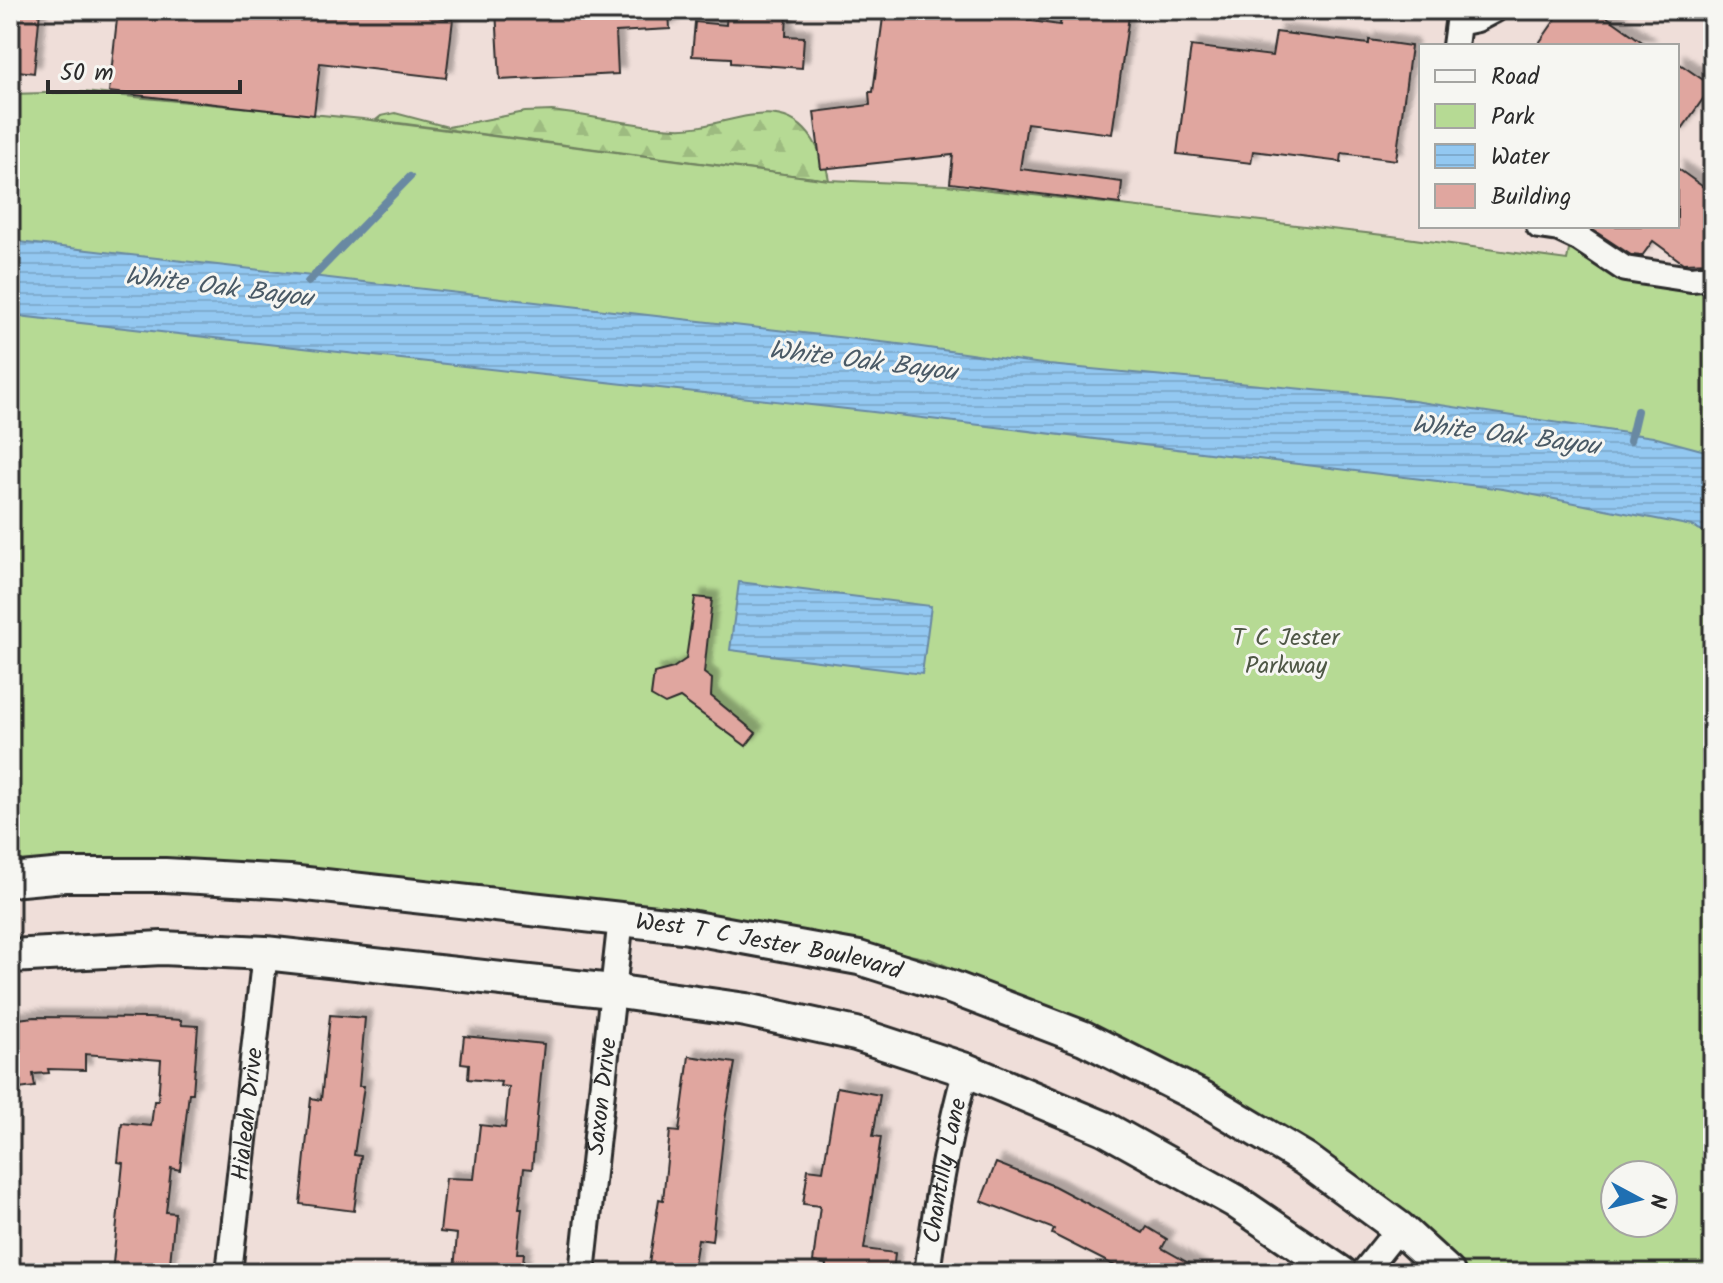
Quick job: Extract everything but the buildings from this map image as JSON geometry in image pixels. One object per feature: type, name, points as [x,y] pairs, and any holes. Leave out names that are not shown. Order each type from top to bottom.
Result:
[{"type":"main road","name":"West T C Jester Boulevard","points":[[10,880],[64,875],[165,875],[289,882],[683,926],[859,958],[948,986],[1084,1038],[1203,1098],[1305,1159],[1399,1228],[1448,1273]]},
{"type":"main road","points":[[10,956],[162,948],[265,953],[612,991],[746,1010],[856,1034],[966,1070],[1104,1128],[1235,1201],[1341,1273]]},
{"type":"street","points":[[1458,26],[1494,10]]},
{"type":"street","points":[[1552,228],[1580,239],[1625,269],[1691,279],[1713,277]]},
{"type":"street","name":"Saxon Drive","points":[[582,1273],[621,918]]},
{"type":"street","name":"Hialeah Drive","points":[[229,1273],[265,953]]},
{"type":"street","name":"Chantilly Lane","points":[[927,1273],[935,1210],[956,1104],[966,1070]]},
{"type":"street","points":[[1363,1273],[1399,1228]]},
{"type":"green space","name":"T C Jester Parkway","points":[[83,92],[363,119],[829,180],[946,185],[1392,236],[1567,260],[1570,245],[1603,268],[1637,282],[1673,288],[1713,289],[1713,1273],[1470,1273],[1422,1231],[970,980],[968,975],[930,959],[657,906],[607,901],[602,904],[10,870],[10,94]]},
{"type":"green space","points":[[552,111],[675,128],[767,114],[784,117],[800,125],[813,140],[829,180],[376,120],[395,113],[448,127],[525,112]]},
{"type":"water","name":"White Oak Bayou","points":[[10,241],[907,345],[1049,365],[1387,397],[1653,437],[1713,453],[1713,536],[1692,526],[1503,489],[873,412],[10,315]]},
{"type":"water","points":[[739,582],[931,606],[922,674],[730,650]]},
{"type":"waterway","name":"White Oak Bayou","points":[[308,282],[410,177]]},
{"type":"waterway","points":[[1630,441],[1637,411]]}]
